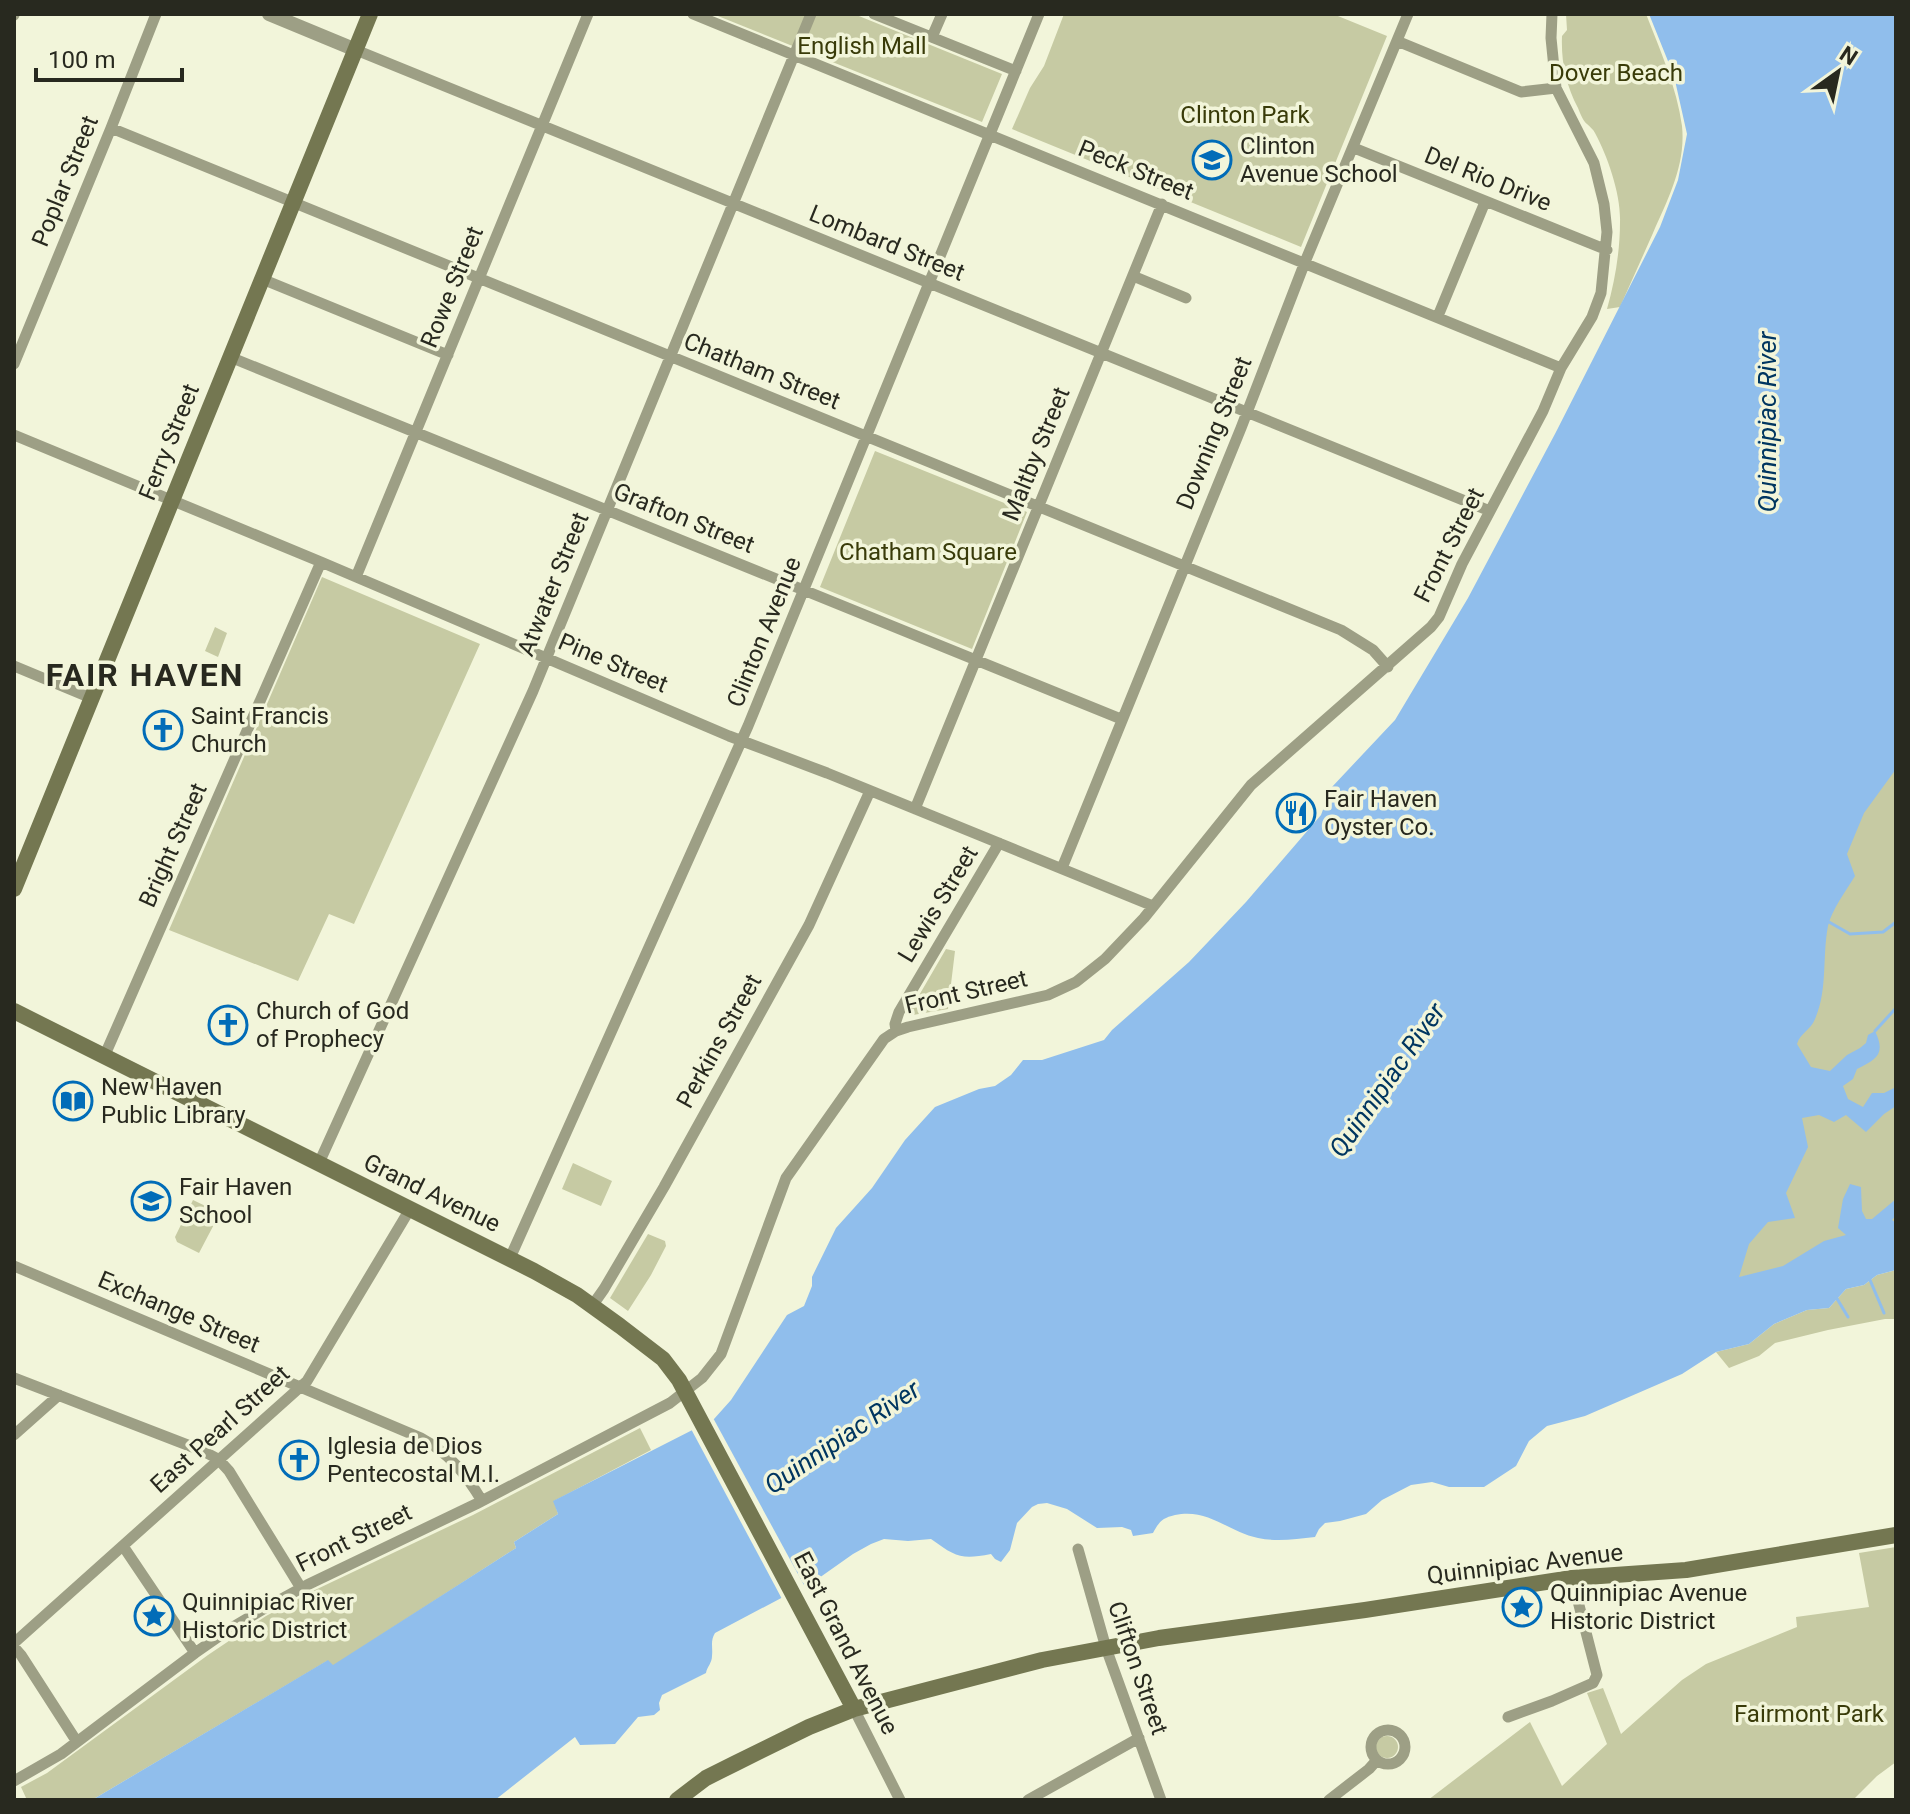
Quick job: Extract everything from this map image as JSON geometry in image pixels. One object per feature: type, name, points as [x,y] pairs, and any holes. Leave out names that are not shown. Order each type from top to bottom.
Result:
[{"type":"main road","name":"Ferry Street","points":[[14,889],[370,14]]},
{"type":"main road","name":"Grand Avenue","points":[[14,1011],[510,1258],[558,1283],[592,1306],[663,1359],[675,1373],[748,1508]]},
{"type":"main road","name":"East Grand Avenue","points":[[748,1508],[854,1709]]},
{"type":"main road","name":"Quinnipiac Avenue","points":[[681,1799],[706,1778],[809,1727],[854,1709],[1105,1644],[1375,1609],[1572,1578],[1686,1570],[1896,1535]]},
{"type":"street","name":"Poplar Street","points":[[14,364],[156,14]]},
{"type":"street","name":"Lombard Street","points":[[269,14],[1490,511]]},
{"type":"street","name":"Rowe Street","points":[[356,577],[588,14]]},
{"type":"street","name":"Peck Street","points":[[693,14],[1561,368]]},
{"type":"street","name":"Atwater Street","points":[[319,1163],[546,659],[811,14]]},
{"type":"street","points":[[874,14],[1016,71]]},
{"type":"street","points":[[932,37],[942,14]]},
{"type":"street","name":"Clinton Avenue","points":[[510,1258],[742,740],[1039,14]]},
{"type":"street","name":"Downing Street","points":[[1062,868],[1408,14]]},
{"type":"street","name":"Front Street","points":[[14,1781],[50,1761],[240,1623],[301,1588],[482,1501],[670,1403],[702,1378],[721,1354],[786,1178],[884,1039],[896,1031],[1036,999],[1068,987],[1086,975],[1105,959],[1153,906],[1251,785],[1422,637],[1439,617],[1462,564],[1601,293],[1608,228],[1604,204],[1594,163],[1556,88],[1552,14]]},
{"type":"street","points":[[1397,41],[1521,92],[1556,88]]},
{"type":"street","name":"Chatham Street","points":[[111,128],[1341,630],[1373,650],[1388,667]]},
{"type":"street","name":"Del Rio Drive","points":[[1354,148],[1607,250]]},
{"type":"street","points":[[1438,316],[1485,202]]},
{"type":"street","name":"Maltby Street","points":[[915,809],[1162,204]]},
{"type":"street","points":[[1133,276],[1186,298]]},
{"type":"street","points":[[262,279],[448,355]]},
{"type":"street","name":"Grafton Street","points":[[230,357],[1121,719]]},
{"type":"street","name":"Pine Street","points":[[14,435],[546,659],[1153,906]]},
{"type":"street","name":"Bright Street","points":[[104,1057],[321,562]]},
{"type":"street","points":[[14,666],[91,698]]},
{"type":"street","name":"Perkins Street","points":[[592,1306],[664,1187],[809,925],[870,791]]},
{"type":"street","name":"Lewis Street","points":[[896,1031],[899,1012],[999,843]]},
{"type":"street","name":"East Pearl Street","points":[[14,1645],[307,1381],[410,1209]]},
{"type":"street","name":"Exchange Street","points":[[14,1266],[432,1444],[459,1466],[482,1501]]},
{"type":"street","points":[[14,1378],[218,1459],[229,1471],[301,1588]]},
{"type":"street","points":[[14,1435],[59,1395]]},
{"type":"street","points":[[123,1546],[195,1653]]},
{"type":"street","name":"Clifton Street","points":[[1078,1549],[1105,1644],[1161,1800]]},
{"type":"street","points":[[1508,1717],[1552,1701],[1596,1679],[1572,1578]]},
{"type":"street","points":[[14,1645],[77,1742]]},
{"type":"street","name":"East Grand Avenue","points":[[854,1709],[900,1800]]},
{"type":"street","points":[[1028,1800],[1139,1738]]},
{"type":"street","points":[[1329,1800],[1377,1760]]},
{"type":"green space","name":"English Mall","points":[[713,14],[854,14],[1002,74],[982,122]]},
{"type":"green space","name":"Clinton Park","points":[[1064,14],[1333,14],[1387,36],[1301,247],[1012,129],[1030,88],[1044,66]]},
{"type":"green space","name":"Dover Beach","points":[[1566,14],[1646,14],[1680,112],[1683,140],[1675,181],[1620,307],[1607,309],[1618,255],[1618,200],[1605,153],[1582,117],[1567,82],[1562,46],[1562,36],[1567,30]]},
{"type":"green space","name":"Chatham Square","points":[[875,451],[1027,512],[972,649],[820,587]]},
{"type":"green space","points":[[322,577],[480,644],[354,924],[329,914],[298,981],[169,930]]},
{"type":"green space","points":[[215,627],[227,633],[218,657],[205,651]]},
{"type":"green space","points":[[1896,755],[1896,1238],[1831,1257],[1714,1283],[1816,1079],[1795,1048],[1840,845]]},
{"type":"green space","points":[[946,949],[955,951],[948,1009],[907,1016]]},
{"type":"green space","points":[[573,1163],[612,1181],[601,1206],[562,1189]]},
{"type":"green space","points":[[193,1200],[220,1213],[199,1253],[177,1242],[175,1237]]},
{"type":"green space","points":[[648,1234],[665,1241],[666,1246],[628,1311],[610,1298]]},
{"type":"green space","points":[[1896,1270],[1896,1319],[1828,1330],[1775,1343],[1759,1356],[1729,1368],[1716,1352],[1749,1344],[1774,1324],[1807,1310],[1829,1308],[1846,1289],[1864,1285],[1877,1275]]},
{"type":"green space","points":[[640,1428],[651,1450],[554,1501],[558,1514],[514,1542],[516,1548],[333,1666],[327,1661],[92,1800],[27,1800],[21,1787],[47,1773],[266,1616],[473,1515]]},
{"type":"green space","name":"Fairmont Park","points":[[1896,1547],[1896,1762],[1853,1800],[1428,1800],[1530,1722],[1562,1786],[1607,1744],[1587,1693],[1603,1688],[1621,1734],[1682,1680],[1706,1664],[1797,1627],[1796,1617],[1869,1607],[1859,1553]]},
{"type":"green space","points":[[1387,1736],[1395,1739],[1398,1747],[1395,1755],[1387,1758],[1379,1755],[1376,1747],[1379,1739]]},
{"type":"water","name":"Quinnipiac River","points":[[1649,14],[1896,14],[1896,769],[1864,813],[1847,854],[1855,876],[1830,920],[1819,1008],[1813,1023],[1797,1044],[1811,1067],[1830,1071],[1866,1043],[1868,1035],[1875,1031],[1880,1045],[1878,1055],[1857,1069],[1853,1079],[1843,1086],[1848,1099],[1863,1107],[1872,1093],[1884,1093],[1896,1087],[1896,1106],[1866,1132],[1846,1115],[1834,1122],[1819,1115],[1802,1118],[1808,1147],[1786,1193],[1795,1218],[1768,1222],[1749,1244],[1739,1277],[1783,1266],[1824,1241],[1846,1235],[1838,1228],[1843,1199],[1850,1184],[1861,1187],[1862,1211],[1866,1219],[1872,1219],[1896,1199],[1896,1215],[1892,1220],[1896,1223],[1896,1270],[1877,1275],[1864,1285],[1846,1289],[1829,1308],[1807,1310],[1774,1324],[1749,1344],[1716,1352],[1682,1374],[1585,1416],[1547,1426],[1529,1441],[1516,1466],[1484,1487],[1449,1487],[1432,1482],[1411,1485],[1382,1500],[1366,1514],[1325,1523],[1315,1537],[1258,1538],[1208,1518],[1187,1514],[1164,1519],[1153,1533],[1133,1536],[1131,1530],[1122,1527],[1097,1528],[1067,1509],[1047,1503],[1032,1507],[1017,1523],[1010,1550],[1001,1562],[991,1554],[959,1556],[931,1539],[884,1539],[853,1554],[819,1578],[715,1633],[712,1658],[706,1673],[662,1695],[660,1710],[654,1715],[638,1717],[615,1744],[580,1745],[575,1737],[495,1800],[92,1800],[328,1660],[333,1665],[516,1548],[514,1542],[558,1514],[553,1501],[714,1419],[731,1400],[787,1315],[804,1306],[812,1277],[836,1228],[872,1188],[905,1140],[935,1107],[979,1089],[995,1086],[1011,1075],[1023,1060],[1042,1060],[1104,1040],[1189,962],[1246,902],[1321,815],[1331,788],[1395,720],[1468,598],[1660,227],[1678,180],[1687,134],[1674,76]]},
{"type":"pier","points":[[712,1416],[805,1587],[782,1599],[690,1427]]},
{"type":"waterway","points":[[1829,922],[1850,934],[1883,932],[1896,922]]},
{"type":"waterway","points":[[1875,1031],[1896,1008]]},
{"type":"waterway","points":[[1870,1280],[1884,1313]]},
{"type":"waterway","points":[[1836,1297],[1848,1317]]},
{"type":"place","name":"Clinton Avenue School","points":[[1212,160]]},
{"type":"place","name":"Saint Francis Church","points":[[163,730]]},
{"type":"place","name":"Fair Haven Oyster Co.","points":[[1296,813]]},
{"type":"place","name":"Church of God of Prophecy","points":[[228,1025]]},
{"type":"place","name":"New Haven Public Library","points":[[73,1101]]},
{"type":"place","name":"Fair Haven School","points":[[151,1201]]},
{"type":"place","name":"Iglesia de Dios Pentecostal M.I.","points":[[299,1460]]},
{"type":"place","name":"Quinnipiac Avenue Historic District","points":[[1522,1607]]},
{"type":"place","name":"Quinnipiac River Historic District","points":[[154,1616]]},
{"type":"district","name":"FAIR HAVEN","points":[[145,675]]}]
